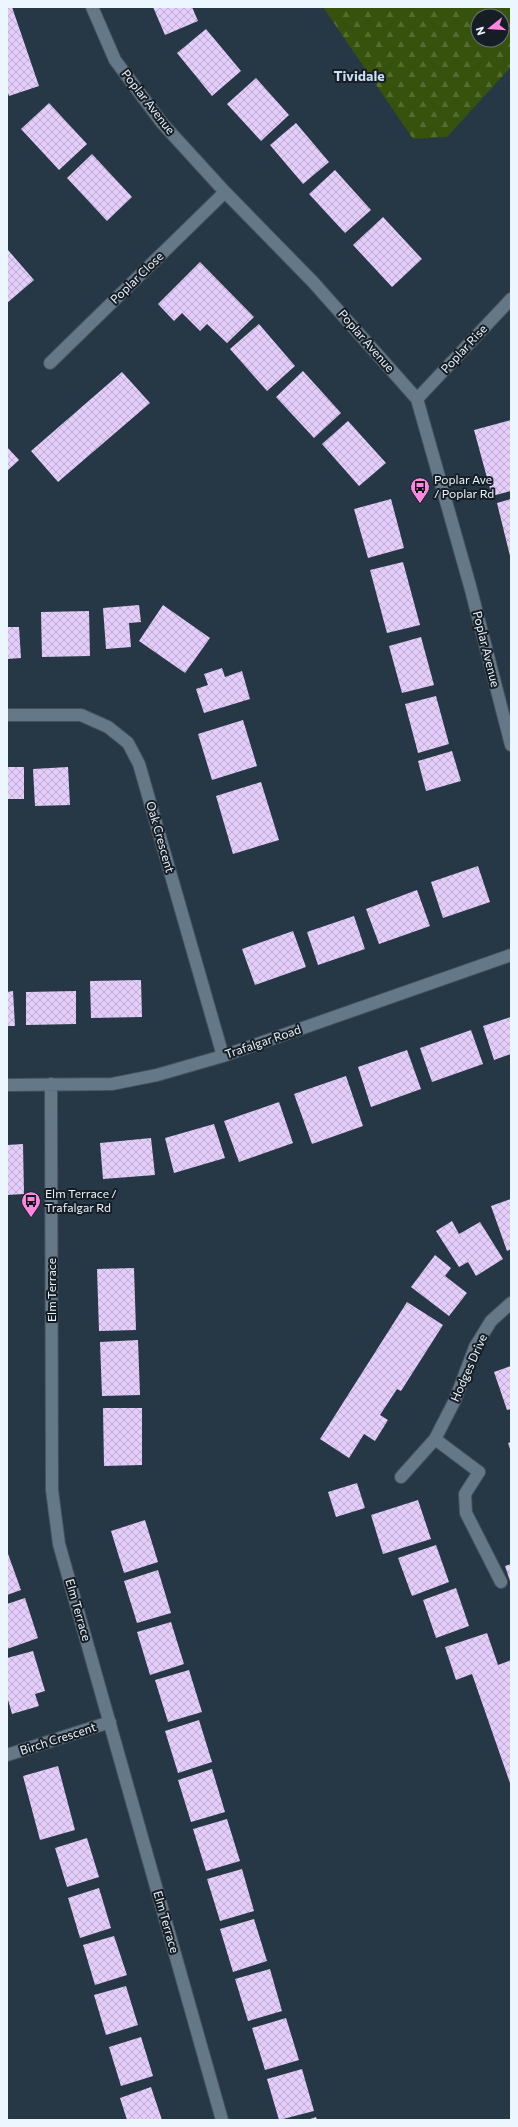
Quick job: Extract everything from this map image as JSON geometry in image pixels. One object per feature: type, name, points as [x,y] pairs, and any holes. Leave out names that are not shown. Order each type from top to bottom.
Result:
[{"type":"street","name":"Poplar Avenue","points":[[92,7],[115,60],[162,123],[225,192],[313,282],[417,399],[470,586],[511,745]]},
{"type":"street","name":"Poplar Close","points":[[50,363],[225,192]]},
{"type":"street","name":"Poplar Rise","points":[[417,399],[511,299]]},
{"type":"street","name":"Oak Crescent","points":[[7,715],[81,715],[108,728],[128,743],[139,764],[224,1056]]},
{"type":"street","name":"Trafalgar Road","points":[[7,1085],[112,1084],[157,1076],[224,1056],[511,955]]},
{"type":"street","name":"Elm Terrace","points":[[51,1084],[52,1490],[58,1544],[110,1722],[222,2120]]},
{"type":"street","name":"Hodges Drive","points":[[402,1477],[435,1439],[456,1400],[475,1347],[491,1321],[511,1303]]},
{"type":"street","points":[[435,1439],[479,1472],[466,1494],[466,1513],[501,1582]]},
{"type":"street","name":"Birch Crescent","points":[[7,1756],[110,1722]]},
{"type":"green space","points":[[323,7],[511,7],[511,67],[447,137],[413,139]]},
{"type":"building","points":[[7,7],[12,7],[39,86],[9,96],[7,90]]},
{"type":"building","points":[[153,7],[192,7],[198,21],[165,35]]},
{"type":"building","points":[[206,29],[241,71],[212,96],[177,53]]},
{"type":"building","points":[[256,78],[289,115],[261,141],[227,104]]},
{"type":"building","points":[[49,103],[87,144],[59,170],[21,129]]},
{"type":"building","points":[[296,123],[329,162],[303,184],[270,145]]},
{"type":"building","points":[[92,154],[132,197],[107,221],[67,178]]},
{"type":"building","points":[[335,170],[371,210],[345,233],[309,194]]},
{"type":"building","points":[[383,217],[422,259],[392,287],[353,245]]},
{"type":"building","points":[[8,250],[34,280],[7,303],[7,251]]},
{"type":"building","points":[[200,262],[254,317],[227,343],[207,324],[200,331],[182,313],[174,321],[158,304]]},
{"type":"building","points":[[259,324],[295,366],[267,391],[230,349]]},
{"type":"building","points":[[303,371],[341,413],[314,438],[276,397]]},
{"type":"building","points":[[122,372],[150,403],[58,482],[31,451]]},
{"type":"building","points":[[511,420],[511,491],[492,496],[474,430]]},
{"type":"building","points":[[348,421],[386,463],[359,486],[322,444]]},
{"type":"building","points":[[7,447],[19,460],[7,471]]},
{"type":"building","points":[[391,499],[404,548],[368,558],[354,509]]},
{"type":"building","points":[[511,499],[511,556],[510,556],[497,503]]},
{"type":"building","points":[[403,562],[420,625],[387,633],[370,570]]},
{"type":"building","points":[[139,605],[141,622],[129,623],[131,647],[106,649],[103,608]]},
{"type":"building","points":[[163,605],[210,638],[185,673],[139,641]]},
{"type":"building","points":[[89,611],[90,656],[42,657],[41,612]]},
{"type":"building","points":[[7,627],[19,627],[21,658],[7,659]]},
{"type":"building","points":[[421,637],[434,685],[402,693],[389,646]]},
{"type":"building","points":[[222,668],[225,677],[242,671],[250,699],[204,713],[196,689],[208,685],[204,674]]},
{"type":"building","points":[[436,696],[449,744],[418,753],[405,704]]},
{"type":"building","points":[[243,720],[257,766],[212,780],[198,734]]},
{"type":"building","points":[[452,751],[461,781],[426,791],[418,761]]},
{"type":"building","points":[[7,767],[24,767],[24,799],[7,799]]},
{"type":"building","points":[[68,767],[70,805],[35,806],[33,769]]},
{"type":"building","points":[[261,782],[279,840],[233,854],[216,796]]},
{"type":"building","points":[[478,866],[490,902],[443,918],[431,882]]},
{"type":"building","points":[[417,890],[430,926],[379,944],[366,909]]},
{"type":"building","points":[[354,916],[365,949],[318,965],[307,932]]},
{"type":"building","points":[[293,931],[306,967],[255,985],[242,949]]},
{"type":"building","points":[[141,980],[142,1017],[91,1018],[90,981]]},
{"type":"building","points":[[13,991],[15,1026],[7,1026],[7,992]]},
{"type":"building","points":[[76,991],[76,1024],[26,1025],[26,992]]},
{"type":"building","points":[[511,1017],[511,1054],[494,1060],[483,1026]]},
{"type":"building","points":[[471,1030],[483,1064],[432,1082],[420,1048]]},
{"type":"building","points":[[407,1050],[421,1089],[371,1107],[358,1067]]},
{"type":"building","points":[[346,1076],[363,1126],[312,1144],[294,1094]]},
{"type":"building","points":[[279,1102],[293,1143],[239,1162],[224,1121]]},
{"type":"building","points":[[214,1124],[225,1158],[174,1173],[165,1138]]},
{"type":"building","points":[[151,1138],[155,1175],[103,1179],[100,1143]]},
{"type":"building","points":[[23,1144],[24,1194],[7,1195],[7,1145]]},
{"type":"building","points":[[511,1199],[511,1249],[507,1251],[491,1206]]},
{"type":"building","points":[[452,1221],[459,1234],[480,1222],[503,1259],[476,1276],[468,1262],[459,1267],[436,1231]]},
{"type":"building","points":[[435,1255],[451,1268],[445,1276],[467,1293],[449,1316],[411,1287]]},
{"type":"building","points":[[134,1268],[136,1330],[99,1331],[97,1269]]},
{"type":"building","points":[[407,1302],[443,1325],[401,1391],[397,1389],[380,1415],[388,1420],[375,1441],[364,1434],[349,1458],[320,1439]]},
{"type":"building","points":[[138,1340],[140,1395],[102,1396],[100,1342]]},
{"type":"building","points":[[511,1366],[511,1409],[507,1410],[494,1372]]},
{"type":"building","points":[[103,1408],[142,1408],[142,1465],[104,1466]]},
{"type":"building","points":[[511,1442],[511,1452],[508,1443]]},
{"type":"building","points":[[357,1483],[365,1508],[336,1517],[328,1492]]},
{"type":"building","points":[[418,1500],[431,1539],[383,1554],[371,1515]]},
{"type":"building","points":[[145,1520],[158,1562],[124,1573],[111,1531]]},
{"type":"building","points":[[436,1545],[449,1582],[412,1596],[398,1558]]},
{"type":"building","points":[[7,1551],[21,1590],[7,1595]]},
{"type":"building","points":[[511,1564],[511,1584],[505,1566]]},
{"type":"building","points":[[158,1570],[171,1613],[137,1623],[124,1581]]},
{"type":"building","points":[[456,1588],[469,1626],[436,1638],[423,1600]]},
{"type":"building","points":[[25,1598],[38,1638],[7,1649],[7,1604]]},
{"type":"building","points":[[171,1622],[184,1664],[150,1675],[137,1632]]},
{"type":"building","points":[[487,1633],[498,1665],[511,1660],[511,1786],[472,1674],[456,1680],[445,1647]]},
{"type":"building","points":[[33,1651],[45,1691],[35,1694],[39,1706],[12,1714],[7,1696],[7,1658]]},
{"type":"building","points":[[189,1670],[202,1712],[168,1722],[155,1680]]},
{"type":"building","points":[[199,1720],[212,1762],[178,1773],[165,1731]]},
{"type":"building","points":[[58,1766],[75,1830],[40,1840],[23,1776]]},
{"type":"building","points":[[212,1769],[225,1812],[191,1822],[178,1780]]},
{"type":"building","points":[[227,1819],[240,1861],[206,1871],[193,1829]]},
{"type":"building","points":[[87,1838],[99,1877],[67,1887],[55,1848]]},
{"type":"building","points":[[242,1869],[254,1911],[220,1921],[207,1879]]},
{"type":"building","points":[[99,1888],[111,1928],[80,1938],[68,1898]]},
{"type":"building","points":[[254,1919],[267,1961],[233,1972],[220,1929]]},
{"type":"building","points":[[114,1936],[127,1975],[95,1985],[83,1945]]},
{"type":"building","points":[[270,1969],[282,2011],[248,2021],[235,1979]]},
{"type":"building","points":[[126,1986],[138,2025],[106,2035],[94,1995]]},
{"type":"building","points":[[286,2018],[299,2060],[265,2070],[252,2028]]},
{"type":"building","points":[[141,2037],[153,2076],[121,2086],[109,2047]]},
{"type":"building","points":[[302,2069],[314,2111],[279,2120],[267,2079]]},
{"type":"building","points":[[151,2087],[162,2120],[127,2120],[120,2098]]},
{"type":"building","points":[[316,2117],[317,2120],[307,2120]]},
{"type":"place","name":"Poplar Ave / Poplar Rd","points":[[420,504]]},
{"type":"place","name":"Elm Terrace / Trafalgar Rd","points":[[31,1218]]},
{"type":"district","name":"Tividale","points":[[359,76]]}]
